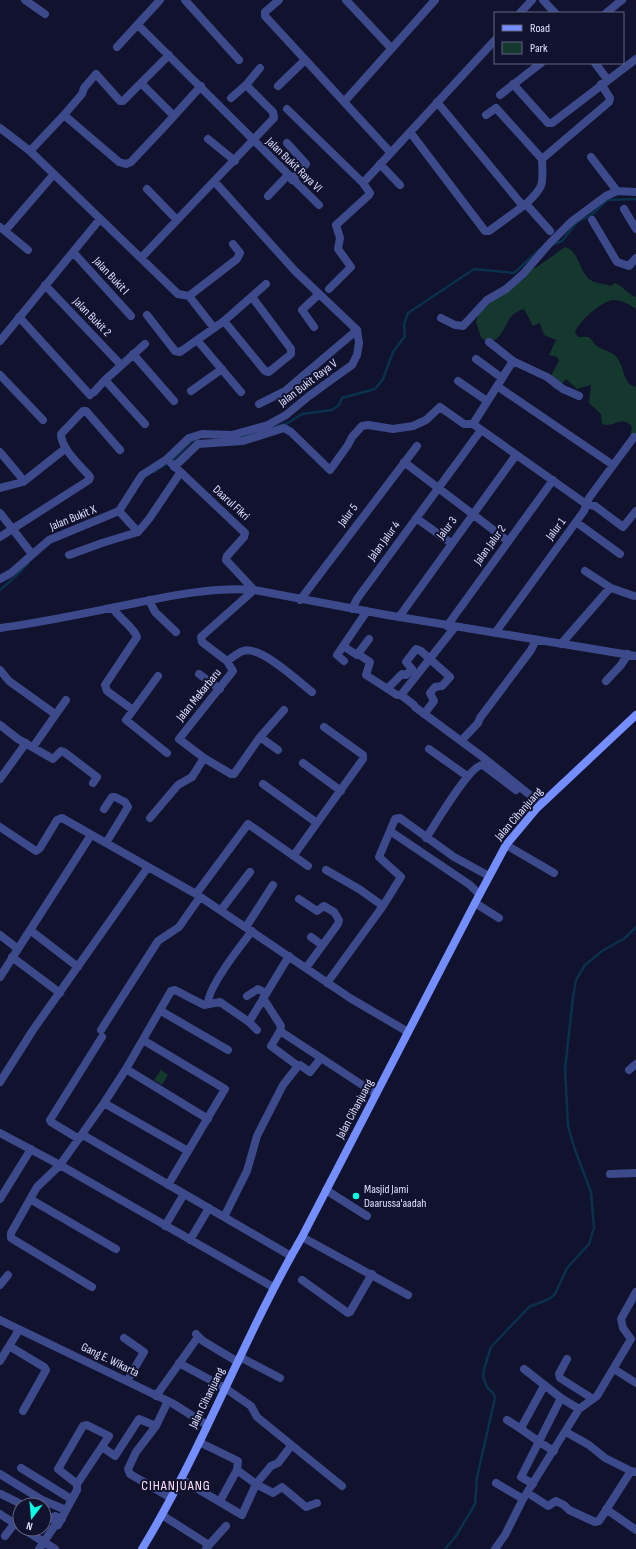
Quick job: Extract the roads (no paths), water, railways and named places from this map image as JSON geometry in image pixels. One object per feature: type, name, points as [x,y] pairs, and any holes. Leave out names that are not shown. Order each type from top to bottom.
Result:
[{"type":"main road","name":"Jalan Cihanjuang","points":[[142,1549],[181,1479],[273,1287],[302,1237],[506,845],[539,806],[636,715]]},
{"type":"street","points":[[25,0],[45,14]]},
{"type":"street","points":[[117,47],[160,0]]},
{"type":"street","points":[[185,0],[239,60]]},
{"type":"street","points":[[279,0],[265,12],[265,16],[391,153]]},
{"type":"street","points":[[346,0],[391,48]]},
{"type":"street","points":[[344,102],[435,0]]},
{"type":"street","points":[[521,12],[532,0]]},
{"type":"street","points":[[543,0],[554,12]]},
{"type":"street","points":[[607,12],[622,0]]},
{"type":"street","name":"Jalan Bukit Raya VI","points":[[138,25],[201,86],[252,141],[319,205]]},
{"type":"street","points":[[363,183],[494,41]]},
{"type":"street","points":[[30,151],[82,94],[84,88],[96,74],[120,101],[127,99],[169,55]]},
{"type":"street","points":[[513,84],[550,124],[636,59]]},
{"type":"street","points":[[278,86],[305,60]]},
{"type":"street","points":[[500,94],[540,64]]},
{"type":"street","points":[[542,159],[609,102],[610,98],[595,64]]},
{"type":"street","points":[[231,98],[260,68]]},
{"type":"street","points":[[141,83],[174,116]]},
{"type":"street","points":[[141,258],[235,161],[275,115],[246,84]]},
{"type":"street","points":[[64,115],[122,164],[131,162],[201,86]]},
{"type":"street","points":[[438,102],[524,205],[550,231]]},
{"type":"street","points":[[410,132],[485,231],[489,231],[540,191],[542,185],[542,159],[496,108],[486,115]]},
{"type":"street","points":[[287,109],[363,183],[370,193],[369,196],[336,226],[340,238],[338,249],[350,267],[330,288]]},
{"type":"street","points":[[0,128],[30,151],[178,294],[189,296],[214,328]]},
{"type":"street","points":[[208,139],[235,161]]},
{"type":"street","points":[[268,196],[306,164],[287,143]]},
{"type":"street","points":[[591,157],[617,191]]},
{"type":"street","points":[[380,164],[400,185]]},
{"type":"street","points":[[28,250],[3,229],[54,174]]},
{"type":"street","points":[[214,182],[296,271],[357,330],[285,390],[259,404]]},
{"type":"street","points":[[147,189],[177,220]]},
{"type":"street","points":[[441,318],[455,325],[463,326],[487,300],[506,289],[523,274],[549,244],[571,222],[606,196],[617,191],[636,192]]},
{"type":"street","points":[[624,209],[636,229]]},
{"type":"street","points":[[0,341],[100,219]]},
{"type":"street","points":[[592,220],[617,262],[629,266],[636,258]]},
{"type":"street","points":[[189,296],[237,259],[240,253],[233,244]]},
{"type":"street","name":"Jalan Bukit I","points":[[73,252],[131,316]]},
{"type":"street","points":[[147,315],[177,352],[224,321],[266,284]]},
{"type":"street","name":"Jalan Bukit 2","points":[[45,285],[121,365]]},
{"type":"street","points":[[314,327],[302,310],[320,294]]},
{"type":"street","points":[[224,321],[265,371],[269,372],[291,354],[291,350],[252,296]]},
{"type":"street","points":[[19,317],[92,394],[105,380],[145,344]]},
{"type":"street","name":"Jalan Bukit Raya V","points":[[122,514],[142,475],[172,465],[194,436],[202,434],[232,435],[268,425],[286,415],[308,396],[352,365],[357,355],[359,343],[357,330]]},
{"type":"street","points":[[197,340],[241,392]]},
{"type":"street","points":[[489,342],[513,361],[547,377],[563,389],[579,396]]},
{"type":"street","points":[[133,354],[174,401]]},
{"type":"street","points":[[476,359],[502,378]]},
{"type":"street","points":[[473,424],[513,361]]},
{"type":"street","points":[[191,391],[222,369]]},
{"type":"street","points":[[0,375],[43,420]]},
{"type":"street","points":[[105,380],[145,424]]},
{"type":"street","points":[[458,381],[487,401]]},
{"type":"street","points":[[497,386],[613,465]]},
{"type":"street","points":[[69,555],[138,532],[149,519],[172,465],[198,444],[243,441],[284,428],[291,432],[330,470],[352,437],[362,426],[368,425],[393,429],[413,426],[426,420],[440,407],[464,424],[473,424],[586,504],[595,506],[623,527],[636,511]]},
{"type":"street","points":[[0,537],[89,480],[90,477],[66,448],[62,440],[62,434],[85,411],[120,450]]},
{"type":"street","name":"Jalan Jalur 4","points":[[352,609],[416,518],[481,430]]},
{"type":"street","name":"Jalur 1","points":[[495,633],[584,511],[586,504],[634,437]]},
{"type":"street","name":"Jalur 5","points":[[300,600],[417,446]]},
{"type":"street","points":[[0,488],[23,482],[66,448]]},
{"type":"street","points":[[0,452],[20,476]]},
{"type":"street","name":"Jalur 3","points":[[399,617],[516,455]]},
{"type":"street","points":[[404,462],[437,489],[508,541]]},
{"type":"street","name":"Daarul Fikri","points":[[172,465],[245,533],[244,537],[227,556],[226,560],[254,590]]},
{"type":"street","name":"Jalan Jalur 2","points":[[401,695],[430,660],[508,541],[553,480]]},
{"type":"street","points":[[0,513],[32,554]]},
{"type":"street","points":[[122,514],[138,532]]},
{"type":"street","name":"Jalan Bukit X","points":[[0,579],[12,573],[49,540],[122,514]]},
{"type":"street","points":[[416,518],[451,543]]},
{"type":"street","points":[[576,522],[620,554]]},
{"type":"street","points":[[585,571],[611,588],[634,596]]},
{"type":"street","points":[[561,644],[611,588]]},
{"type":"street","points":[[0,628],[54,620],[150,600],[220,589],[254,590],[352,609],[632,655]]},
{"type":"street","name":"Jalan Mekarbaru","points":[[254,590],[201,637],[200,639],[204,644],[227,661],[233,671],[180,738],[204,758],[229,774],[234,774],[261,736]]},
{"type":"street","points":[[150,600],[155,612],[176,632]]},
{"type":"street","points":[[113,608],[116,614],[136,633],[137,637],[105,685],[107,691],[133,710]]},
{"type":"street","points":[[344,661],[336,656],[367,611]]},
{"type":"street","points":[[358,654],[369,639]]},
{"type":"street","points":[[461,741],[478,723],[480,718],[532,650],[536,640]]},
{"type":"street","points":[[343,646],[370,662],[366,675],[397,695],[401,695],[461,741],[539,806]]},
{"type":"street","points":[[388,688],[402,674],[406,675],[412,668],[406,662],[416,649],[450,678],[442,686],[435,687],[430,693],[434,701],[424,714]]},
{"type":"street","points":[[227,661],[243,651],[250,650],[263,654],[312,692]]},
{"type":"street","points":[[606,681],[621,664],[632,655]]},
{"type":"street","points":[[0,670],[9,681],[55,714]]},
{"type":"street","points":[[199,674],[220,689]]},
{"type":"street","points":[[158,676],[126,721],[167,753]]},
{"type":"street","points":[[0,779],[66,700]]},
{"type":"street","points":[[278,750],[261,736],[284,710]]},
{"type":"street","points":[[0,725],[53,759],[61,751],[64,752],[97,777],[93,783]]},
{"type":"street","points":[[294,855],[362,763],[363,755],[324,727]]},
{"type":"street","points":[[429,749],[467,776]]},
{"type":"street","points":[[150,818],[178,785],[192,777],[204,758]]},
{"type":"street","points":[[303,763],[341,790]]},
{"type":"street","points":[[426,838],[467,776],[478,766],[483,766],[539,806]]},
{"type":"street","points":[[263,784],[317,823]]},
{"type":"street","points":[[104,809],[112,797],[125,802],[128,807],[106,843]]},
{"type":"street","points":[[0,827],[36,851],[40,848],[62,818],[198,895],[327,983],[408,1032]]},
{"type":"street","points":[[327,983],[383,906],[401,877],[379,857],[395,819],[400,818],[454,857],[489,876]]},
{"type":"street","points":[[291,1256],[209,1208],[51,1122],[50,1120],[101,1033],[158,942],[179,927],[198,895],[247,825],[251,824],[308,866]]},
{"type":"street","points":[[390,831],[470,885],[480,894]]},
{"type":"street","points":[[0,977],[91,835]]},
{"type":"street","points":[[506,845],[554,873]]},
{"type":"street","points":[[0,1082],[148,867]]},
{"type":"street","points":[[326,870],[359,889],[383,906]]},
{"type":"street","points":[[221,910],[250,872]]},
{"type":"street","points":[[208,1004],[208,999],[218,980],[249,929],[273,885]]},
{"type":"street","points":[[299,899],[317,911],[324,906],[338,916],[339,920],[338,924],[306,968]]},
{"type":"street","points":[[475,903],[500,918]]},
{"type":"street","points":[[30,930],[78,967]]},
{"type":"street","points":[[0,935],[18,949]]},
{"type":"street","points":[[311,937],[322,945]]},
{"type":"street","points":[[250,1022],[289,956]]},
{"type":"street","points":[[12,957],[60,993]]},
{"type":"street","points":[[247,996],[258,989],[265,995],[281,1026],[280,1031],[271,1047],[298,1066],[300,1065],[311,1072],[321,1058]]},
{"type":"street","points":[[92,1287],[11,1238],[11,1233],[37,1187],[60,1165],[81,1137],[126,1069],[161,1011],[171,991],[175,990],[204,1005],[220,1002],[250,1022],[257,1030]]},
{"type":"street","points":[[161,1011],[228,1050]]},
{"type":"street","points":[[280,1031],[376,1094]]},
{"type":"street","points":[[143,1040],[224,1087],[225,1091],[168,1185]]},
{"type":"street","points":[[629,1070],[636,1064]]},
{"type":"street","points":[[224,1217],[247,1171],[258,1136],[283,1085],[298,1066]]},
{"type":"street","points":[[126,1069],[208,1119]]},
{"type":"street","points":[[104,1103],[188,1151]]},
{"type":"street","points":[[0,1133],[60,1165],[273,1287]]},
{"type":"street","points":[[0,1199],[31,1149]]},
{"type":"street","points":[[610,1174],[636,1173]]},
{"type":"street","points":[[326,1190],[367,1216]]},
{"type":"street","points":[[165,1226],[184,1194]]},
{"type":"street","points":[[30,1199],[116,1249]]},
{"type":"street","points":[[190,1240],[209,1208]]},
{"type":"street","points":[[302,1237],[408,1295]]},
{"type":"street","points":[[0,1285],[8,1274]]},
{"type":"street","points":[[302,1280],[348,1313],[372,1274]]},
{"type":"street","points":[[495,1549],[505,1535],[533,1484],[579,1409],[593,1399],[603,1388],[634,1341],[623,1328],[621,1319],[636,1292]]},
{"type":"street","name":"Gang E. Wikarta","points":[[0,1320],[168,1401],[207,1425]]},
{"type":"street","points":[[0,1361],[19,1330]]},
{"type":"street","points":[[156,1396],[197,1336],[239,1359],[280,1378]]},
{"type":"street","points":[[124,1338],[144,1352],[127,1381]]},
{"type":"street","points":[[9,1346],[44,1367],[46,1370],[23,1411]]},
{"type":"street","points":[[567,1359],[560,1374],[560,1378],[593,1399]]},
{"type":"street","points":[[179,1363],[224,1388],[251,1406],[257,1418],[342,1486]]},
{"type":"street","points":[[524,1369],[544,1386],[579,1409]]},
{"type":"street","points":[[614,1370],[636,1383]]},
{"type":"street","points":[[521,1428],[544,1386]]},
{"type":"street","points":[[533,1484],[521,1477],[561,1398]]},
{"type":"street","points":[[168,1401],[156,1426],[136,1452],[128,1470],[130,1474],[171,1498]]},
{"type":"street","points":[[102,1447],[115,1456],[140,1418],[156,1426]]},
{"type":"street","points":[[507,1420],[521,1428],[538,1443],[554,1451]]},
{"type":"street","points":[[39,1549],[62,1519],[77,1490],[77,1484],[109,1436],[87,1425],[83,1426],[58,1470],[77,1484]]},
{"type":"street","points":[[496,1483],[548,1506],[556,1501],[561,1503],[569,1510],[595,1522],[599,1521],[633,1472],[605,1458],[589,1445],[566,1432]]},
{"type":"street","points":[[199,1442],[238,1461],[237,1470],[220,1501]]},
{"type":"street","points":[[181,1479],[242,1515],[256,1484],[271,1466],[278,1463],[291,1446]]},
{"type":"street","points":[[21,1468],[71,1499]]},
{"type":"street","points":[[237,1470],[256,1484],[274,1493],[282,1487],[306,1507],[317,1503]]},
{"type":"street","points":[[0,1474],[42,1500],[66,1510]]},
{"type":"street","points":[[1,1494],[12,1500]]},
{"type":"street","points":[[606,1509],[636,1530]]},
{"type":"street","points":[[0,1514],[12,1522]]},
{"type":"street","points":[[162,1515],[207,1547],[226,1526]]},
{"type":"street","points":[[52,1518],[55,1516],[62,1519]]},
{"type":"street","points":[[5,1536],[12,1530]]},
{"type":"street","points":[[37,1537],[55,1549]]},
{"type":"waterway","points":[[554,244],[562,241],[577,222],[591,215],[607,200],[636,199]]},
{"type":"waterway","points":[[269,429],[288,423],[302,414],[332,410],[339,405],[342,398],[375,389],[383,379],[393,352],[405,336],[404,324],[408,313],[474,269],[514,273],[540,249]]},
{"type":"waterway","points":[[238,438],[254,433]]},
{"type":"waterway","points":[[154,472],[174,459],[193,440],[199,440]]},
{"type":"waterway","points":[[0,590],[28,563]]},
{"type":"waterway","points":[[445,1549],[456,1536],[475,1504],[477,1477],[495,1398],[493,1393],[487,1387],[483,1377],[491,1347],[529,1307],[549,1299],[555,1294],[567,1268],[589,1244],[594,1228],[591,1192],[575,1150],[568,1126],[565,1069],[573,997],[576,980],[585,965],[602,951],[625,938],[636,927]]},
{"type":"place","name":"Masjid Jami Daarussa'aadah","points":[[356,1196]]},
{"type":"district","name":"CIHANJUANG","points":[[176,1485]]}]
